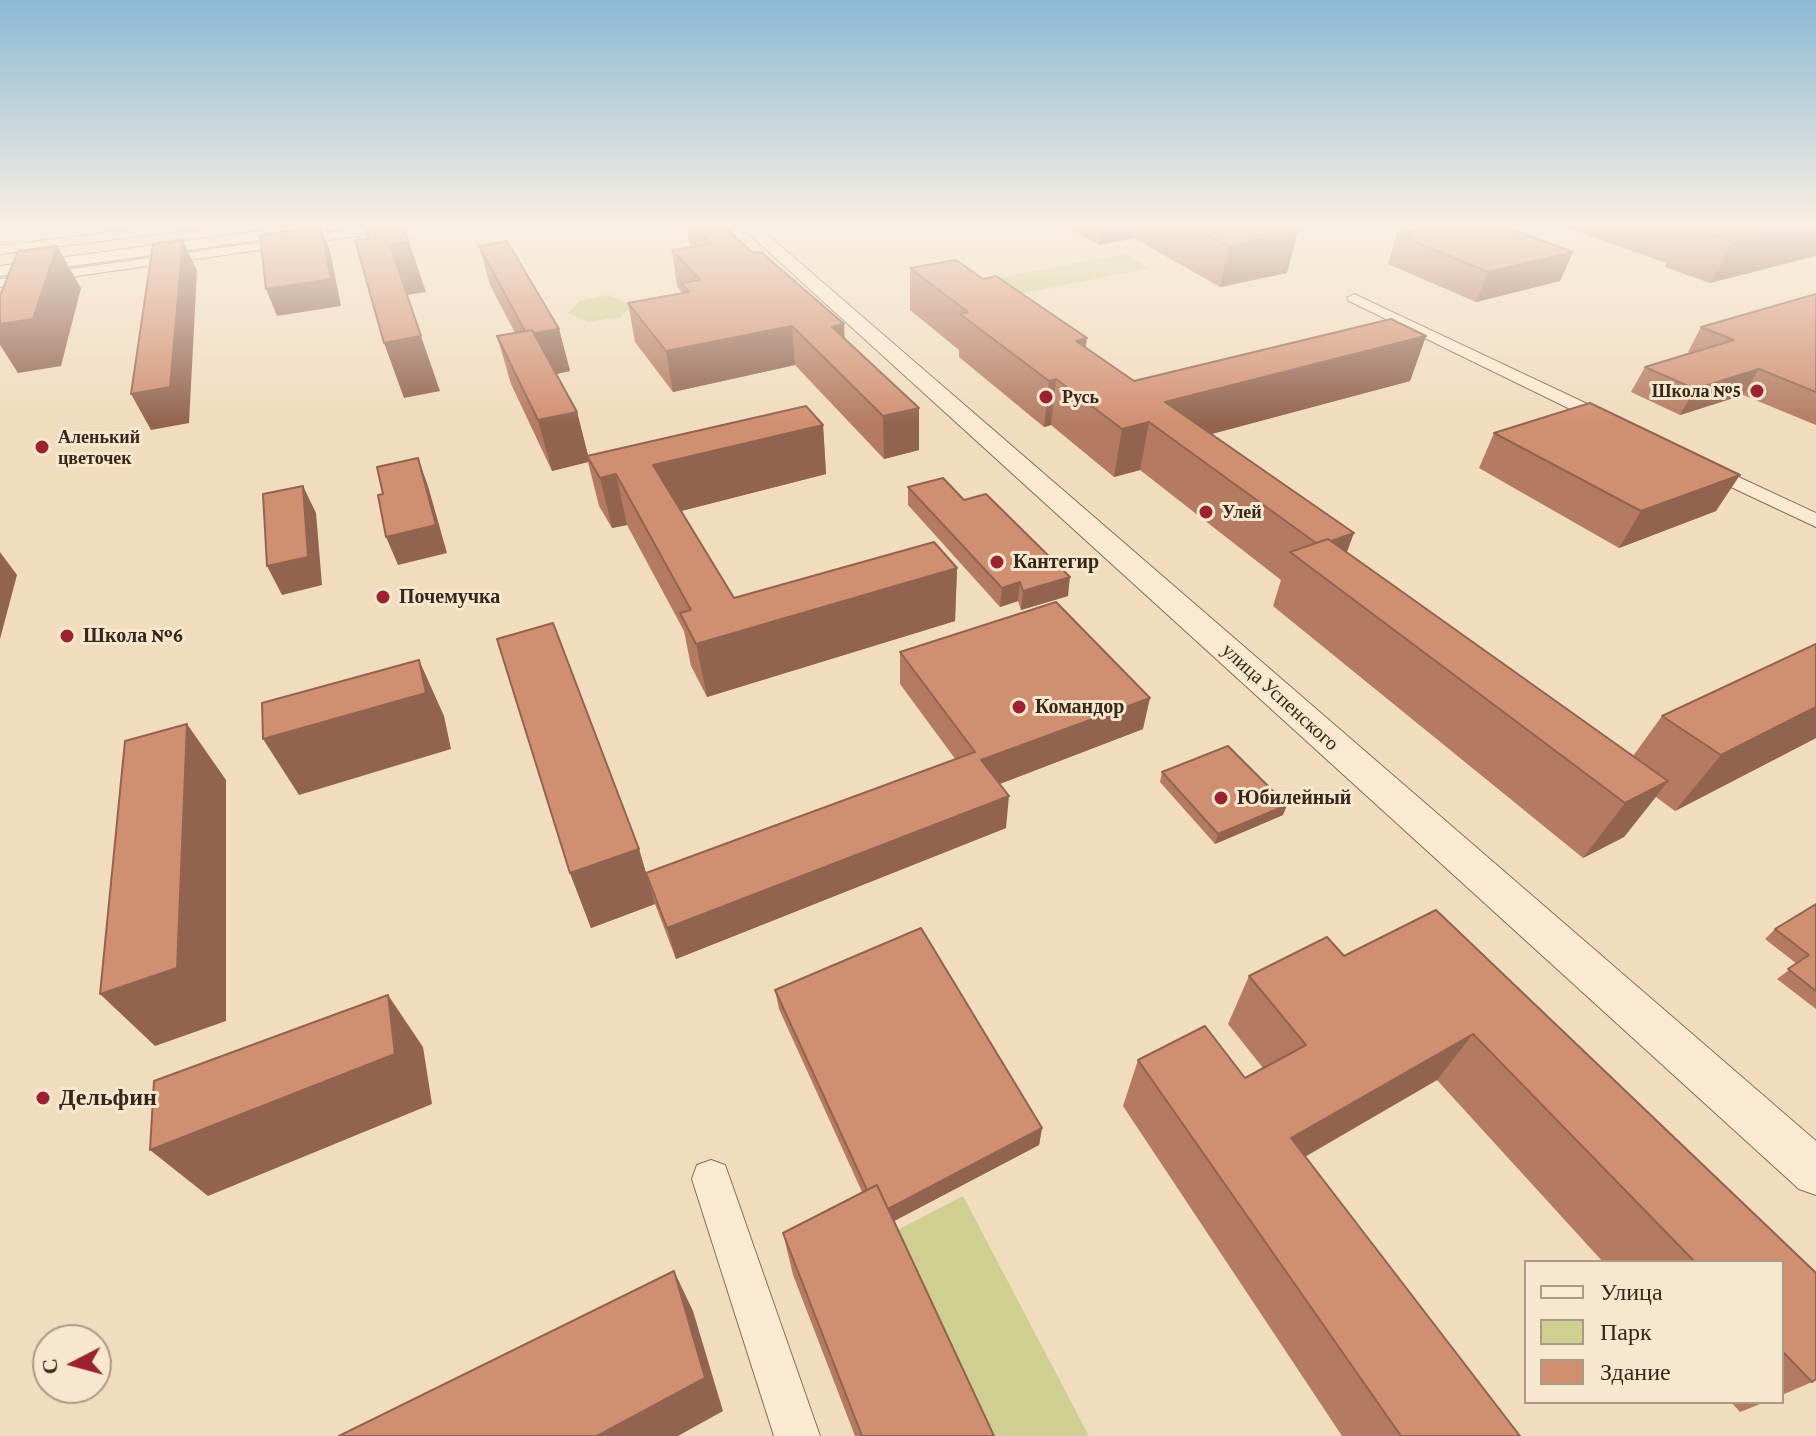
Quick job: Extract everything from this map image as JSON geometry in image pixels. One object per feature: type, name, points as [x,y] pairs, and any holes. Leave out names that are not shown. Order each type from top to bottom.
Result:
[{"type":"street","name":"улица Успенского","points":[[821,290],[1816,1172]]},
{"type":"street","points":[[1354,298],[1621,427]]},
{"type":"street","points":[[1691,461],[1816,521]]},
{"type":"street","points":[[711,1179],[797,1436]]},
{"type":"green space","points":[[983,290],[1040,290],[995,299]]},
{"type":"green space","points":[[608,295],[632,304],[621,317],[588,322],[568,313],[579,301]]},
{"type":"green space","points":[[963,1196],[1089,1436],[980,1436],[890,1234]]},
{"type":"building","points":[[2,290],[43,290],[33,319],[0,324]]},
{"type":"building","points":[[146,290],[179,290],[170,387],[131,394]]},
{"type":"building","points":[[369,290],[405,290],[421,336],[384,343]]},
{"type":"building","points":[[503,290],[536,290],[559,329],[534,333],[532,330],[525,331]]},
{"type":"building","points":[[687,290],[805,290],[844,324],[832,327],[919,408],[883,416],[792,326],[666,351],[628,303],[689,292]]},
{"type":"building","points":[[939,290],[1017,290],[1087,338],[1076,341],[1134,381],[1391,319],[1426,336],[1165,402],[1354,533],[1316,543],[1149,422],[1122,429],[1056,379],[1049,381],[960,314],[968,312]]},
{"type":"building","points":[[1816,294],[1816,392],[1759,369],[1695,389],[1645,367],[1734,340],[1701,327]]},
{"type":"building","points":[[532,330],[577,412],[538,420],[497,336]]},
{"type":"building","points":[[1590,403],[1740,475],[1641,511],[1494,433]]},
{"type":"building","points":[[806,406],[823,425],[653,465],[734,598],[934,542],[957,568],[696,644],[680,613],[691,610],[616,474],[600,478],[587,456]]},
{"type":"building","points":[[418,458],[436,525],[386,537],[378,495],[383,494],[377,467]]},
{"type":"building","points":[[943,478],[964,500],[986,494],[1070,577],[1023,591],[1020,582],[1002,588],[908,487]]},
{"type":"building","points":[[303,486],[308,557],[267,566],[263,494]]},
{"type":"building","points":[[1328,539],[1668,781],[1625,803],[1290,552]]},
{"type":"building","points":[[1056,602],[1150,698],[981,760],[1009,796],[667,928],[646,873],[975,752],[900,652]]},
{"type":"building","points":[[553,623],[639,849],[570,873],[497,639]]},
{"type":"building","points":[[1816,644],[1816,707],[1721,755],[1662,716]]},
{"type":"building","points":[[419,660],[426,693],[263,739],[262,703]]},
{"type":"building","points":[[187,724],[177,968],[100,994],[125,741]]},
{"type":"building","name":"Юбилейный","points":[[1228,746],[1287,805],[1218,834],[1162,772]]},
{"type":"building","points":[[1816,904],[1816,991],[1788,969],[1809,955],[1775,929]]},
{"type":"building","points":[[1436,910],[1816,1273],[1816,1379],[1812,1382],[1784,1353],[1784,1260],[1693,1260],[1473,1034],[1291,1138],[1520,1436],[1401,1436],[1138,1060],[1205,1026],[1245,1078],[1306,1045],[1249,976],[1327,937],[1344,956]]},
{"type":"building","points":[[921,928],[1042,1128],[888,1209],[877,1185],[867,1190],[775,990]]},
{"type":"building","points":[[388,995],[395,1054],[150,1150],[154,1081]]},
{"type":"building","points":[[877,1185],[994,1436],[862,1436],[783,1233]]},
{"type":"building","points":[[674,1271],[705,1378],[597,1436],[339,1436]]},
{"type":"place","name":"Школа №5","points":[[1757,391]]},
{"type":"place","name":"Русь","points":[[1046,397]]},
{"type":"place","name":"Аленький цветочек","points":[[42,447]]},
{"type":"place","name":"Улей","points":[[1206,512]]},
{"type":"place","name":"Кантегир","points":[[997,562]]},
{"type":"place","name":"Почемучка","points":[[383,597]]},
{"type":"place","name":"Школа №6","points":[[67,636]]},
{"type":"place","name":"Командор","points":[[1019,707]]},
{"type":"place","name":"Юбилейный","points":[[1221,798]]},
{"type":"place","name":"Дельфин","points":[[43,1098]]}]
